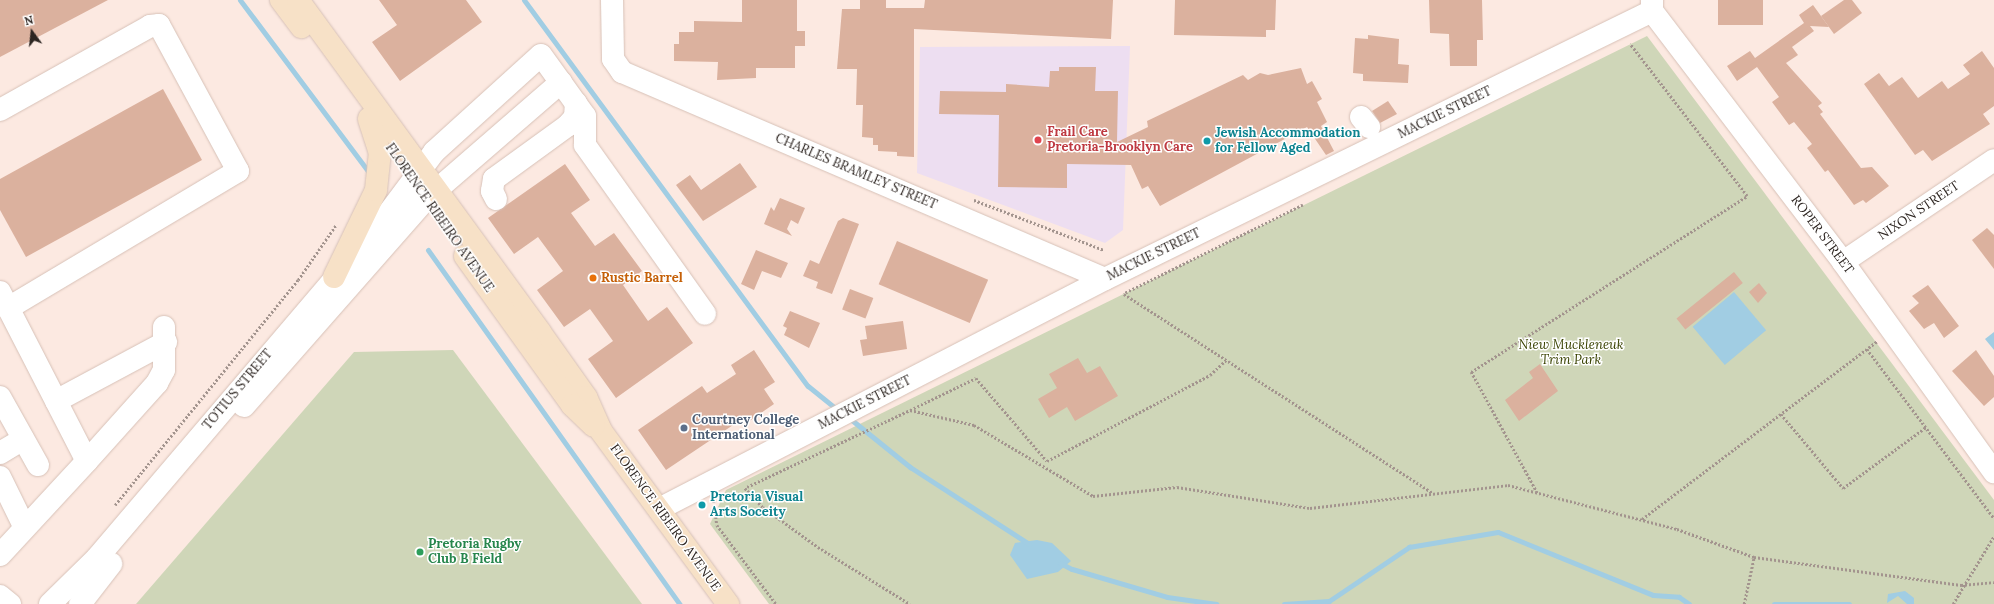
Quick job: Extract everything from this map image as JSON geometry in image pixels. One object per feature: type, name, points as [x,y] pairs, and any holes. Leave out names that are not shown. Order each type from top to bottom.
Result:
[{"type":"main road","name":"FLORENCE RIBEIRO AVENUE","points":[[281,0],[370,119],[430,195],[572,405],[584,420],[601,431],[728,604]]},
{"type":"main road","name":"FLORENCE RIBEIRO AVENUE","points":[[298,0],[415,175]]},
{"type":"main road","points":[[334,276],[376,190],[380,153],[370,119]]},
{"type":"street","name":"CHARLES BRAMLEY STREET","points":[[612,0],[613,59],[627,74],[1105,279]]},
{"type":"street","name":"ROPER STREET","points":[[1652,6],[1843,262],[1994,472]]},
{"type":"street","name":"MACKIE STREET","points":[[659,509],[1105,279],[1652,6]]},
{"type":"street","points":[[0,110],[150,26],[159,26],[238,171],[4,300],[87,461]]},
{"type":"street","name":"TOTIUS STREET","points":[[50,604],[97,558],[334,276],[374,231],[415,175],[541,55],[561,82],[430,195],[232,419],[80,604]]},
{"type":"street","points":[[561,82],[585,116],[584,142],[705,314]]},
{"type":"street","points":[[496,199],[491,183],[494,179],[567,126],[575,117],[576,103]]},
{"type":"street","name":"NIXON STREET","points":[[1843,262],[1994,160]]},
{"type":"street","points":[[0,555],[24,526],[87,461],[157,383],[164,370],[165,335],[56,400]]},
{"type":"street","points":[[0,397],[38,465]]},
{"type":"street","points":[[0,453],[24,440]]},
{"type":"street","points":[[0,477],[24,526]]},
{"type":"street","points":[[0,596],[10,604]]},
{"type":"path","points":[[1537,492],[1470,372],[1747,196],[1631,43],[1624,47]]},
{"type":"path","points":[[1311,201],[1124,294],[1433,493]]},
{"type":"path","points":[[109,512],[298,280],[339,221]]},
{"type":"path","points":[[1641,520],[1879,339]]},
{"type":"path","points":[[1867,348],[1994,518]]},
{"type":"path","points":[[739,488],[746,488],[976,378],[1047,461],[1205,378],[1226,360]]},
{"type":"path","points":[[910,410],[974,425],[1093,496],[1177,487],[1310,508],[1508,485],[1641,520],[1754,557],[1961,585],[1994,582]]},
{"type":"path","points":[[1781,414],[1843,488],[1926,427]]},
{"type":"path","points":[[741,482],[763,507],[818,547],[910,604]]},
{"type":"path","points":[[714,498],[717,525],[776,604]]},
{"type":"path","points":[[1953,604],[1961,585],[1994,536]]},
{"type":"path","points":[[1744,604],[1754,557]]},
{"type":"shaded area","points":[[1130,46],[1123,230],[1105,243],[917,173],[920,47]]},
{"type":"green space","name":"Niew Muckleneuk Trim Park","points":[[1647,36],[1994,500],[1994,604],[769,604],[710,524],[726,490]]},
{"type":"green space","points":[[453,350],[642,604],[136,604],[354,352]]},
{"type":"water","points":[[1734,292],[1766,330],[1725,365],[1693,327]]},
{"type":"water","points":[[1994,332],[1994,350],[1985,339]]},
{"type":"water","points":[[1037,540],[1052,543],[1071,561],[1058,572],[1027,579],[1010,555],[1015,543]]},
{"type":"water","points":[[1905,591],[1914,598],[1914,604],[1907,604],[1898,596],[1887,603],[1888,594]]},
{"type":"building","points":[[0,0],[108,0],[0,57]]},
{"type":"building","points":[[379,0],[466,0],[482,22],[400,81],[372,42],[397,25]]},
{"type":"building","points":[[742,0],[797,0],[797,31],[805,31],[805,46],[795,46],[795,68],[756,68],[756,78],[717,80],[718,62],[674,61],[674,44],[679,44],[679,32],[694,32],[694,21],[742,22]]},
{"type":"building","points":[[860,0],[886,0],[886,8],[924,8],[925,0],[1113,0],[1111,39],[914,29],[914,157],[897,156],[897,152],[878,151],[878,145],[873,145],[873,138],[862,137],[863,105],[856,105],[857,69],[837,69],[842,9],[860,9]]},
{"type":"building","points":[[1175,0],[1276,0],[1275,30],[1266,30],[1266,37],[1174,35]]},
{"type":"building","points":[[1429,0],[1482,0],[1483,40],[1477,40],[1477,66],[1450,66],[1449,34],[1430,33]]},
{"type":"building","points":[[1718,0],[1763,0],[1763,25],[1718,25]]},
{"type":"building","points":[[1844,0],[1852,0],[1862,13],[1834,34],[1821,16]]},
{"type":"building","points":[[1813,5],[1829,27],[1810,26],[1814,31],[1792,47],[1798,55],[1786,63],[1822,103],[1818,106],[1823,112],[1820,114],[1861,168],[1872,167],[1889,186],[1866,203],[1863,200],[1854,205],[1828,170],[1825,172],[1807,148],[1812,144],[1794,122],[1789,125],[1772,102],[1779,97],[1757,67],[1737,81],[1727,66],[1750,51],[1755,58],[1804,23],[1799,15]]},
{"type":"building","points":[[1368,35],[1399,39],[1398,64],[1409,65],[1408,83],[1363,81],[1363,74],[1353,73],[1355,38],[1368,39]]},
{"type":"building","points":[[1982,51],[1994,68],[1994,106],[1983,114],[1990,124],[1932,161],[1923,150],[1915,155],[1864,84],[1879,73],[1889,86],[1902,77],[1918,98],[1942,81],[1948,89],[1970,74],[1963,65]]},
{"type":"building","points":[[1059,67],[1096,67],[1095,91],[1118,91],[1117,142],[1148,127],[1147,121],[1243,75],[1248,80],[1260,73],[1268,75],[1301,68],[1307,84],[1312,81],[1322,99],[1317,102],[1327,122],[1321,126],[1334,151],[1326,155],[1307,127],[1160,206],[1148,186],[1142,189],[1131,165],[1067,164],[1067,188],[998,187],[999,115],[939,114],[940,91],[1006,92],[1006,84],[1049,87],[1050,71],[1059,71]]},
{"type":"building","points":[[163,89],[202,160],[26,257],[0,210],[0,179]]},
{"type":"building","points":[[1388,101],[1397,114],[1380,123],[1372,111]]},
{"type":"building","points":[[740,163],[757,187],[703,221],[676,185],[690,175],[701,190]]},
{"type":"building","name":"Rustic Barrel","points":[[565,164],[590,200],[571,213],[595,246],[614,233],[642,271],[623,285],[648,321],[667,307],[693,343],[616,398],[588,359],[613,341],[590,309],[564,327],[537,290],[563,271],[538,237],[514,254],[488,218]]},
{"type":"building","points":[[780,198],[805,208],[798,224],[791,220],[787,229],[792,236],[764,224],[771,207],[774,211]]},
{"type":"building","points":[[843,218],[859,224],[832,294],[816,288],[818,282],[803,276],[810,260],[819,264],[838,221]]},
{"type":"building","points":[[1987,228],[1994,235],[1994,269],[1972,240]]},
{"type":"building","points":[[897,241],[988,280],[970,323],[879,284]]},
{"type":"building","points":[[756,250],[788,263],[781,278],[762,271],[754,290],[741,284]]},
{"type":"building","points":[[1734,272],[1743,283],[1685,329],[1676,319]]},
{"type":"building","points":[[1759,283],[1767,293],[1758,303],[1749,292]]},
{"type":"building","points":[[1928,285],[1959,326],[1944,338],[1934,323],[1924,329],[1909,311],[1919,303],[1912,296]]},
{"type":"building","points":[[850,289],[873,298],[865,318],[842,310]]},
{"type":"building","points":[[790,311],[820,323],[809,348],[784,335],[787,328],[783,326]]},
{"type":"building","points":[[903,321],[907,349],[863,356],[860,340],[867,339],[865,326]]},
{"type":"building","points":[[754,350],[775,382],[764,389],[774,404],[748,422],[745,417],[666,470],[638,430],[702,386],[707,393],[736,374],[731,365]]},
{"type":"building","points":[[1976,350],[1994,376],[1994,397],[1984,406],[1952,371]]},
{"type":"building","points":[[1078,358],[1087,373],[1100,366],[1118,396],[1075,421],[1067,407],[1049,418],[1038,399],[1057,388],[1049,374]]},
{"type":"building","points":[[1540,364],[1558,391],[1519,421],[1505,400],[1533,378],[1529,372]]},
{"type":"waterway","points":[[240,0],[370,174]]},
{"type":"waterway","points":[[524,0],[808,386],[838,410]]},
{"type":"waterway","points":[[428,250],[680,604]]},
{"type":"waterway","points":[[848,417],[910,467],[1029,544]]},
{"type":"waterway","points":[[1284,604],[1329,601],[1409,547],[1498,532],[1653,595],[1679,597],[1689,604]]},
{"type":"waterway","points":[[1060,563],[1072,569],[1167,597],[1217,604]]},
{"type":"waterway","points":[[1774,604],[1849,604]]},
{"type":"place","name":"Frail Care Pretoria-Brooklyn Care","points":[[1038,140]]},
{"type":"place","name":"Jewish Accommodation for Fellow Aged","points":[[1207,141]]},
{"type":"place","name":"Rustic Barrel","points":[[593,278]]},
{"type":"place","name":"Courtney College International","points":[[684,428]]},
{"type":"place","name":"Pretoria Visual Arts Soceity","points":[[702,505]]},
{"type":"place","name":"Pretoria Rugby Club B Field","points":[[420,552]]}]
